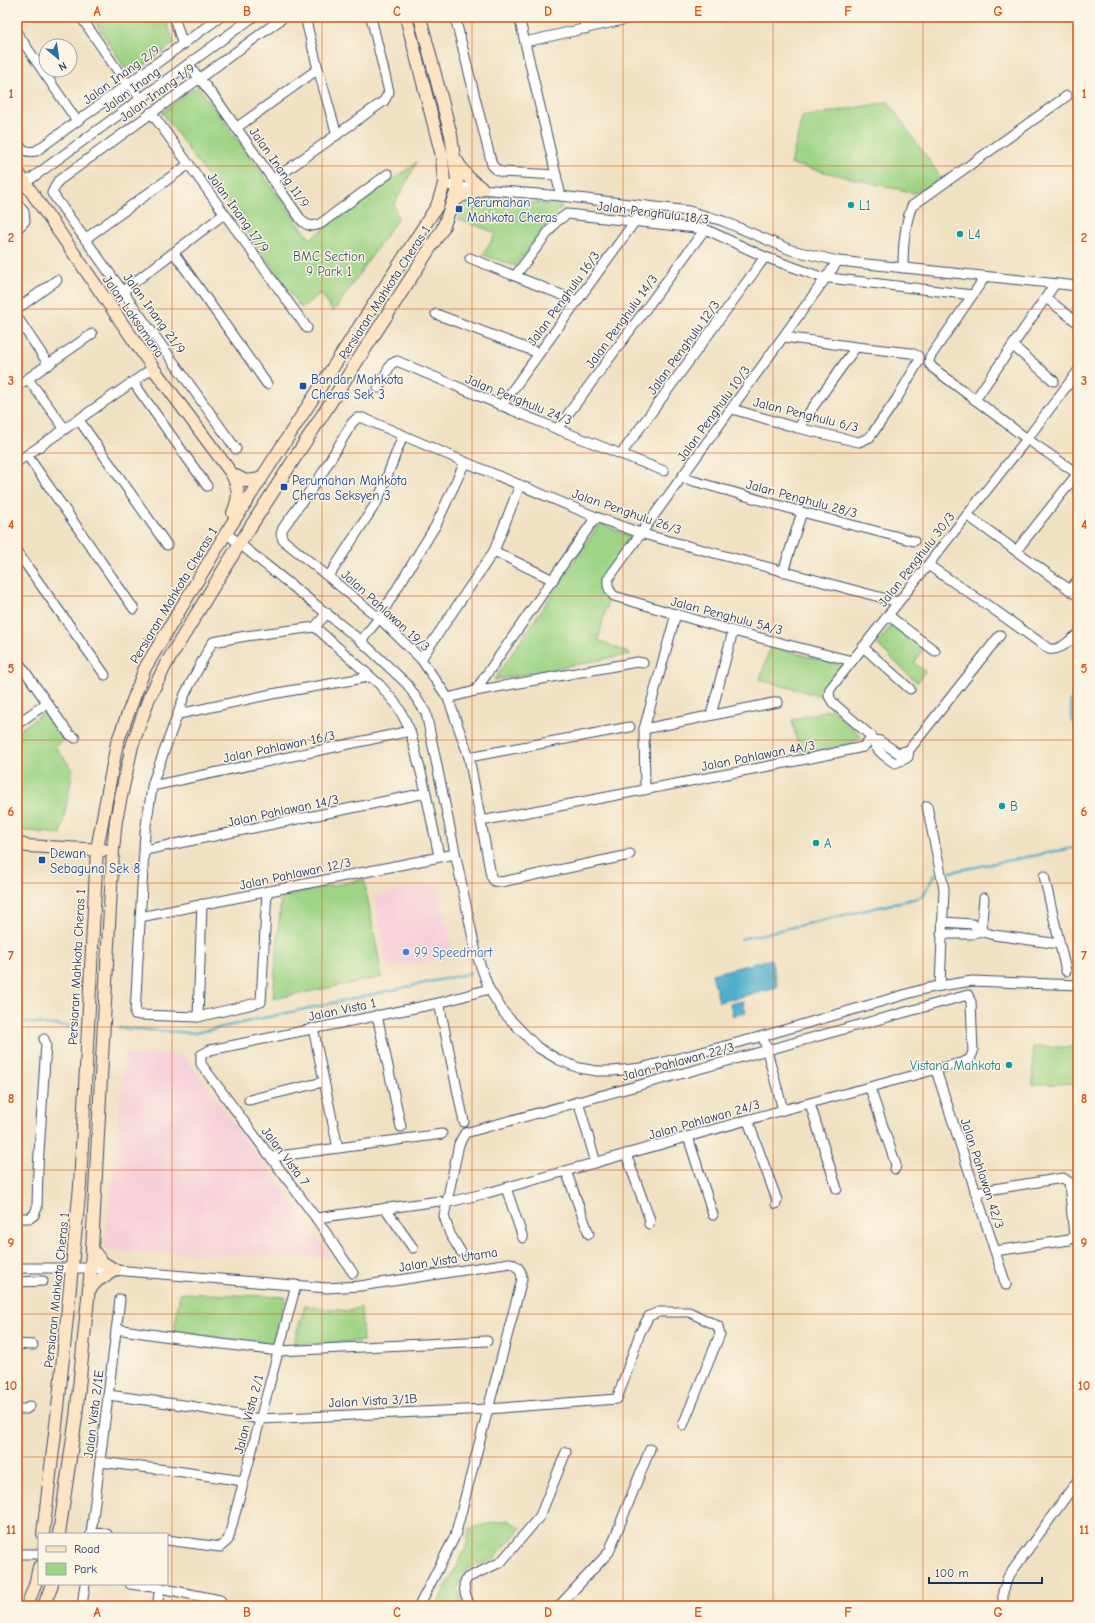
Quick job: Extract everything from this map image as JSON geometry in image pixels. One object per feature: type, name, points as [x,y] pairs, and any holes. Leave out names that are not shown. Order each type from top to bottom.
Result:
[{"type":"main road","name":"Persiaran Mahkota Cheras 1","points":[[43,1533],[73,1268],[80,1186],[97,850],[117,743],[145,668],[226,533],[437,206],[444,184],[442,156],[406,17]]},
{"type":"main road","name":"Persiaran Mahkota Cheras 1","points":[[59,1533],[76,1417],[91,1268],[116,820],[132,746],[149,698],[166,664],[240,543],[443,228],[458,187],[451,135],[420,17]]},
{"type":"main road","points":[[454,156],[463,173],[470,181],[483,189]]},
{"type":"main road","name":"Jalan Laksamana","points":[[17,171],[153,368],[232,474],[238,488],[238,497],[226,533]]},
{"type":"main road","points":[[452,203],[461,196],[483,189]]},
{"type":"main road","points":[[232,474],[246,481],[261,479]]},
{"type":"main road","points":[[17,843],[27,846],[114,850]]},
{"type":"main road","points":[[89,1290],[97,1281],[115,1270],[102,1262],[92,1249]]},
{"type":"main road","points":[[27,1606],[35,1585],[38,1572]]},
{"type":"main road","points":[[44,1606],[52,1585]]},
{"type":"street","points":[[81,17],[137,101]]},
{"type":"street","points":[[174,17],[183,45]]},
{"type":"street","name":"Jalan Inang 2/9","points":[[17,142],[22,150],[29,153],[36,152],[126,84],[183,45],[220,17]]},
{"type":"street","name":"Jalan Inang 1/9","points":[[52,193],[58,180],[284,17]]},
{"type":"street","points":[[305,17],[337,135]]},
{"type":"street","points":[[273,180],[384,101],[389,92],[371,17]]},
{"type":"street","points":[[454,17],[492,165],[496,170],[502,172],[556,176]]},
{"type":"street","points":[[519,17],[561,196]]},
{"type":"street","points":[[583,17],[586,29]]},
{"type":"street","points":[[525,42],[636,17]]},
{"type":"street","name":"Jalan Inang","points":[[25,183],[248,19]]},
{"type":"street","points":[[17,33],[77,122]]},
{"type":"street","name":"Jalan Inang 11/9","points":[[188,64],[236,128],[302,221],[307,225],[313,226],[320,224],[388,174]]},
{"type":"street","points":[[236,128],[318,69]]},
{"type":"street","points":[[903,268],[903,249],[908,215],[912,206],[1067,96]]},
{"type":"street","name":"Jalan Inang 17/9","points":[[151,112],[306,328]]},
{"type":"street","points":[[85,239],[189,164]]},
{"type":"street","points":[[444,184],[458,187],[561,196],[689,211],[723,221],[791,250],[838,261],[1078,286]]},
{"type":"street","name":"Jalan Inang 21/9","points":[[52,193],[236,449]]},
{"type":"street","points":[[17,203],[24,212],[25,221],[17,229]]},
{"type":"street","name":"Jalan Penghulu 16/3","points":[[500,406],[646,206]]},
{"type":"street","points":[[123,291],[224,214]]},
{"type":"street","name":"Jalan Penghulu 18/3","points":[[515,276],[556,222],[567,214],[706,229],[765,257],[808,273],[827,278],[972,295]]},
{"type":"street","name":"Jalan Penghulu 14/3","points":[[557,429],[706,229]]},
{"type":"street","points":[[174,253],[267,384]]},
{"type":"street","name":"Jalan Penghulu 12/3","points":[[621,454],[765,257]]},
{"type":"street","points":[[470,258],[576,301]]},
{"type":"street","name":"Jalan Penghulu 10/3","points":[[608,579],[643,534],[787,338],[838,261]]},
{"type":"street","points":[[985,277],[930,357],[929,363],[933,368],[1027,439],[1078,474],[1016,551]]},
{"type":"street","points":[[17,309],[57,280]]},
{"type":"street","points":[[975,400],[1055,284]]},
{"type":"street","points":[[1046,298],[1078,323]]},
{"type":"street","points":[[436,314],[539,353]]},
{"type":"street","points":[[17,317],[49,365]]},
{"type":"street","points":[[17,386],[92,334]]},
{"type":"street","points":[[787,338],[856,347],[798,428]]},
{"type":"street","points":[[1013,346],[1054,381]]},
{"type":"street","name":"Jalan Penghulu 6/3","points":[[734,410],[798,428],[859,442],[870,437],[896,400],[919,361],[918,356],[911,353],[856,347]]},
{"type":"street","name":"Jalan Penghulu 24/3","points":[[378,388],[391,364],[397,361],[500,406],[664,471]]},
{"type":"street","points":[[17,462],[153,368]]},
{"type":"street","name":"Jalan Penghulu 30/3","points":[[873,739],[833,703],[829,696],[830,689],[1027,439],[1078,371]]},
{"type":"street","points":[[28,379],[65,429]]},
{"type":"street","points":[[133,382],[207,486]]},
{"type":"street","name":"Jalan Penghulu 26/3","points":[[282,534],[283,528],[320,477],[352,423],[357,418],[363,418],[596,517],[643,534],[898,602]]},
{"type":"street","points":[[79,420],[167,545]]},
{"type":"street","points":[[329,576],[378,500],[403,435]]},
{"type":"street","points":[[27,456],[134,609]]},
{"type":"street","points":[[361,641],[379,618],[436,525],[465,462]]},
{"type":"street","name":"Jalan Penghulu 28/3","points":[[683,478],[802,512],[914,541]]},
{"type":"street","points":[[421,659],[494,551],[520,485]]},
{"type":"street","points":[[783,572],[802,512]]},
{"type":"street","points":[[967,515],[1078,596]]},
{"type":"street","points":[[475,691],[596,517]]},
{"type":"street","points":[[226,533],[361,641],[407,684],[426,713],[476,953],[489,989],[504,1013],[537,1047],[559,1060],[579,1068],[597,1071],[641,1068],[763,1036],[924,989],[972,981],[1078,984]]},
{"type":"street","name":"Jalan Pahlawan 19/3","points":[[282,534],[283,540],[379,618],[421,659],[448,698],[469,757],[491,876],[494,882],[501,882],[630,854]]},
{"type":"street","points":[[494,551],[553,580]]},
{"type":"street","points":[[17,552],[105,675]]},
{"type":"street","points":[[928,565],[1049,649],[1054,650],[1059,648],[1078,634]]},
{"type":"street","name":"Jalan Penghulu 5A/3","points":[[608,579],[610,593],[614,596],[733,631],[852,661]]},
{"type":"street","points":[[1070,590],[1078,579]]},
{"type":"street","points":[[267,891],[261,1002],[198,1017],[135,1014],[145,832],[152,786],[185,694],[213,642],[314,627],[327,613]]},
{"type":"street","points":[[645,790],[644,729],[676,614]]},
{"type":"street","points":[[888,616],[935,651]]},
{"type":"street","points":[[314,627],[369,677],[380,685],[397,705],[410,732],[426,793],[439,856]]},
{"type":"street","points":[[711,716],[733,631]]},
{"type":"street","points":[[873,739],[880,741],[898,753],[909,750],[1000,635]]},
{"type":"street","points":[[863,647],[910,689]]},
{"type":"street","points":[[17,660],[69,734],[76,738]]},
{"type":"street","points":[[448,698],[475,691],[637,662],[643,663]]},
{"type":"street","points":[[178,714],[272,694],[369,677]]},
{"type":"street","points":[[644,729],[778,702]]},
{"type":"street","points":[[17,724],[47,703]]},
{"type":"street","points":[[469,757],[630,727]]},
{"type":"street","name":"Jalan Pahlawan 16/3","points":[[152,786],[410,732]]},
{"type":"street","name":"Jalan Pahlawan 4A/3","points":[[481,821],[863,747],[873,739]]},
{"type":"street","name":"Jalan Pahlawan 14/3","points":[[145,850],[426,793]]},
{"type":"street","points":[[927,806],[943,878],[944,889],[940,986]]},
{"type":"street","name":"Jalan Pahlawan 12/3","points":[[140,917],[455,854]]},
{"type":"street","points":[[1044,876],[1066,971]]},
{"type":"street","points":[[980,932],[984,898]]},
{"type":"street","points":[[198,1017],[202,904]]},
{"type":"street","points":[[942,922],[973,924],[980,932]]},
{"type":"street","points":[[941,934],[972,934],[980,932],[1059,944]]},
{"type":"street","name":"Jalan Vista 1","points":[[201,1055],[210,1050],[440,1002],[489,989]]},
{"type":"street","name":"Jalan Pahlawan 22/3","points":[[442,1202],[459,1144],[465,1132],[968,995],[971,1002],[973,1052],[970,1059]]},
{"type":"street","points":[[440,1002],[464,1122]]},
{"type":"street","points":[[377,1015],[401,1127]]},
{"type":"street","points":[[313,1028],[323,1082],[338,1148]]},
{"type":"street","points":[[763,1036],[766,1051],[784,1110]]},
{"type":"street","points":[[17,1218],[30,1218],[34,1215],[37,1208],[45,1052],[44,1039]]},
{"type":"street","name":"Jalan Vista 7","points":[[201,1055],[201,1064],[272,1157],[353,1272]]},
{"type":"street","name":"Jalan Pahlawan 24/3","points":[[316,1218],[385,1208],[442,1202],[506,1188],[784,1110],[936,1070],[970,1059]]},
{"type":"street","name":"Jalan Pahlawan 42/3","points":[[936,1070],[1006,1285]]},
{"type":"street","points":[[249,1100],[323,1082]]},
{"type":"street","points":[[870,1088],[896,1165],[895,1169]]},
{"type":"street","points":[[578,1101],[596,1163]]},
{"type":"street","points":[[810,1104],[837,1188]]},
{"type":"street","points":[[748,1121],[777,1200],[776,1204]]},
{"type":"street","points":[[272,1157],[442,1134]]},
{"type":"street","points":[[688,1137],[713,1215]]},
{"type":"street","points":[[626,1154],[650,1220],[650,1224]]},
{"type":"street","points":[[566,1171],[589,1234]]},
{"type":"street","points":[[975,1192],[1063,1178],[1069,1182],[1074,1238],[995,1251]]},
{"type":"street","points":[[506,1188],[523,1238]]},
{"type":"street","points":[[442,1202],[444,1216],[450,1234],[461,1252]]},
{"type":"street","points":[[385,1208],[413,1248]]},
{"type":"street","name":"Jalan Vista Utama","points":[[17,1268],[91,1268],[327,1288],[360,1286],[476,1267],[510,1263],[514,1264],[521,1271],[522,1280],[455,1536],[419,1606]]},
{"type":"street","points":[[17,1282],[43,1281]]},
{"type":"street","name":"Jalan Vista 2/1","points":[[168,1540],[220,1547],[228,1540],[296,1285]]},
{"type":"street","name":"Jalan Vista 2/1E","points":[[91,1533],[120,1300]]},
{"type":"street","name":"Jalan Vista 3/1B","points":[[108,1395],[190,1406],[260,1419],[488,1409],[617,1399],[640,1333],[649,1316],[659,1312],[689,1312],[718,1326],[720,1334],[683,1425]]},
{"type":"street","points":[[116,1329],[279,1351],[487,1341]]},
{"type":"street","points":[[17,1344],[33,1345]]},
{"type":"street","points":[[17,1409],[26,1409],[30,1406]]},
{"type":"street","points":[[559,1606],[609,1552],[650,1449]]},
{"type":"street","points":[[470,1606],[465,1593],[464,1584],[467,1578],[501,1562],[540,1516],[566,1452]]},
{"type":"street","points":[[100,1462],[243,1481]]},
{"type":"street","points":[[1003,1606],[1003,1592],[1008,1577],[1078,1480]]},
{"type":"street","points":[[17,1554],[38,1554]]},
{"type":"street","points":[[82,1606],[85,1585]]},
{"type":"street","points":[[138,1585],[220,1600],[225,1606]]},
{"type":"street","points":[[157,1606],[160,1588]]},
{"type":"shaded area","points":[[439,882],[453,955],[395,968],[387,963],[374,895]]},
{"type":"shaded area","points":[[125,1054],[183,1054],[333,1258],[104,1251]]},
{"type":"green space","points":[[92,17],[165,17],[174,43],[130,76]]},
{"type":"green space","name":"BMC Section 9 Park 1","points":[[198,86],[310,239],[417,162],[394,205],[398,218],[333,312],[321,293],[301,308],[162,112]]},
{"type":"green space","points":[[888,102],[942,179],[914,193],[791,164],[802,117]]},
{"type":"green space","points":[[469,195],[562,206],[515,266],[483,255],[496,233],[458,219]]},
{"type":"green space","points":[[600,523],[633,538],[600,581],[608,602],[598,640],[631,654],[494,680]]},
{"type":"green space","points":[[892,624],[924,648],[914,663],[925,671],[917,683],[877,644]]},
{"type":"green space","points":[[770,646],[843,666],[820,696],[760,680]]},
{"type":"green space","points":[[832,709],[861,736],[854,743],[800,756],[792,720]]},
{"type":"green space","points":[[47,710],[68,738],[55,746],[73,770],[61,834],[17,830],[17,732]]},
{"type":"green space","points":[[364,879],[382,977],[273,999],[281,896]]},
{"type":"green space","points":[[1033,1047],[1078,1047],[1078,1083],[1033,1085]]},
{"type":"green space","points":[[180,1293],[286,1297],[274,1344],[174,1332]]},
{"type":"green space","points":[[305,1306],[349,1311],[361,1307],[363,1341],[293,1345]]},
{"type":"green space","points":[[508,1520],[521,1528],[494,1559],[467,1569],[457,1589],[464,1606],[436,1606],[466,1548],[470,1528]]},
{"type":"water","points":[[771,959],[778,988],[719,1002],[712,974]]},
{"type":"water","points":[[743,1001],[746,1013],[733,1016],[730,1004]]},
{"type":"waterway","points":[[1078,698],[1076,703],[1078,720]]},
{"type":"waterway","points":[[950,872],[1078,847]]},
{"type":"waterway","points":[[741,939],[922,897],[935,875]]},
{"type":"waterway","points":[[119,1028],[195,1033],[471,973]]},
{"type":"waterway","points":[[17,1022],[79,1027]]},
{"type":"place","name":"L1","points":[[851,205]]},
{"type":"place","name":"Perumahan Mahkota Cheras","points":[[459,209]]},
{"type":"place","name":"L4","points":[[960,234]]},
{"type":"place","name":"Bandar Mahkota Cheras Sek 3","points":[[303,386]]},
{"type":"place","name":"Perumahan Mahkota Cheras Seksyen 3","points":[[284,487]]},
{"type":"place","name":"B","points":[[1002,806]]},
{"type":"place","name":"A","points":[[816,843]]},
{"type":"place","name":"Dewan Sebaguna Sek 8","points":[[42,860]]},
{"type":"place","name":"99 Speedmart","points":[[406,952]]},
{"type":"place","name":"Vistana Mahkota","points":[[1009,1065]]}]
